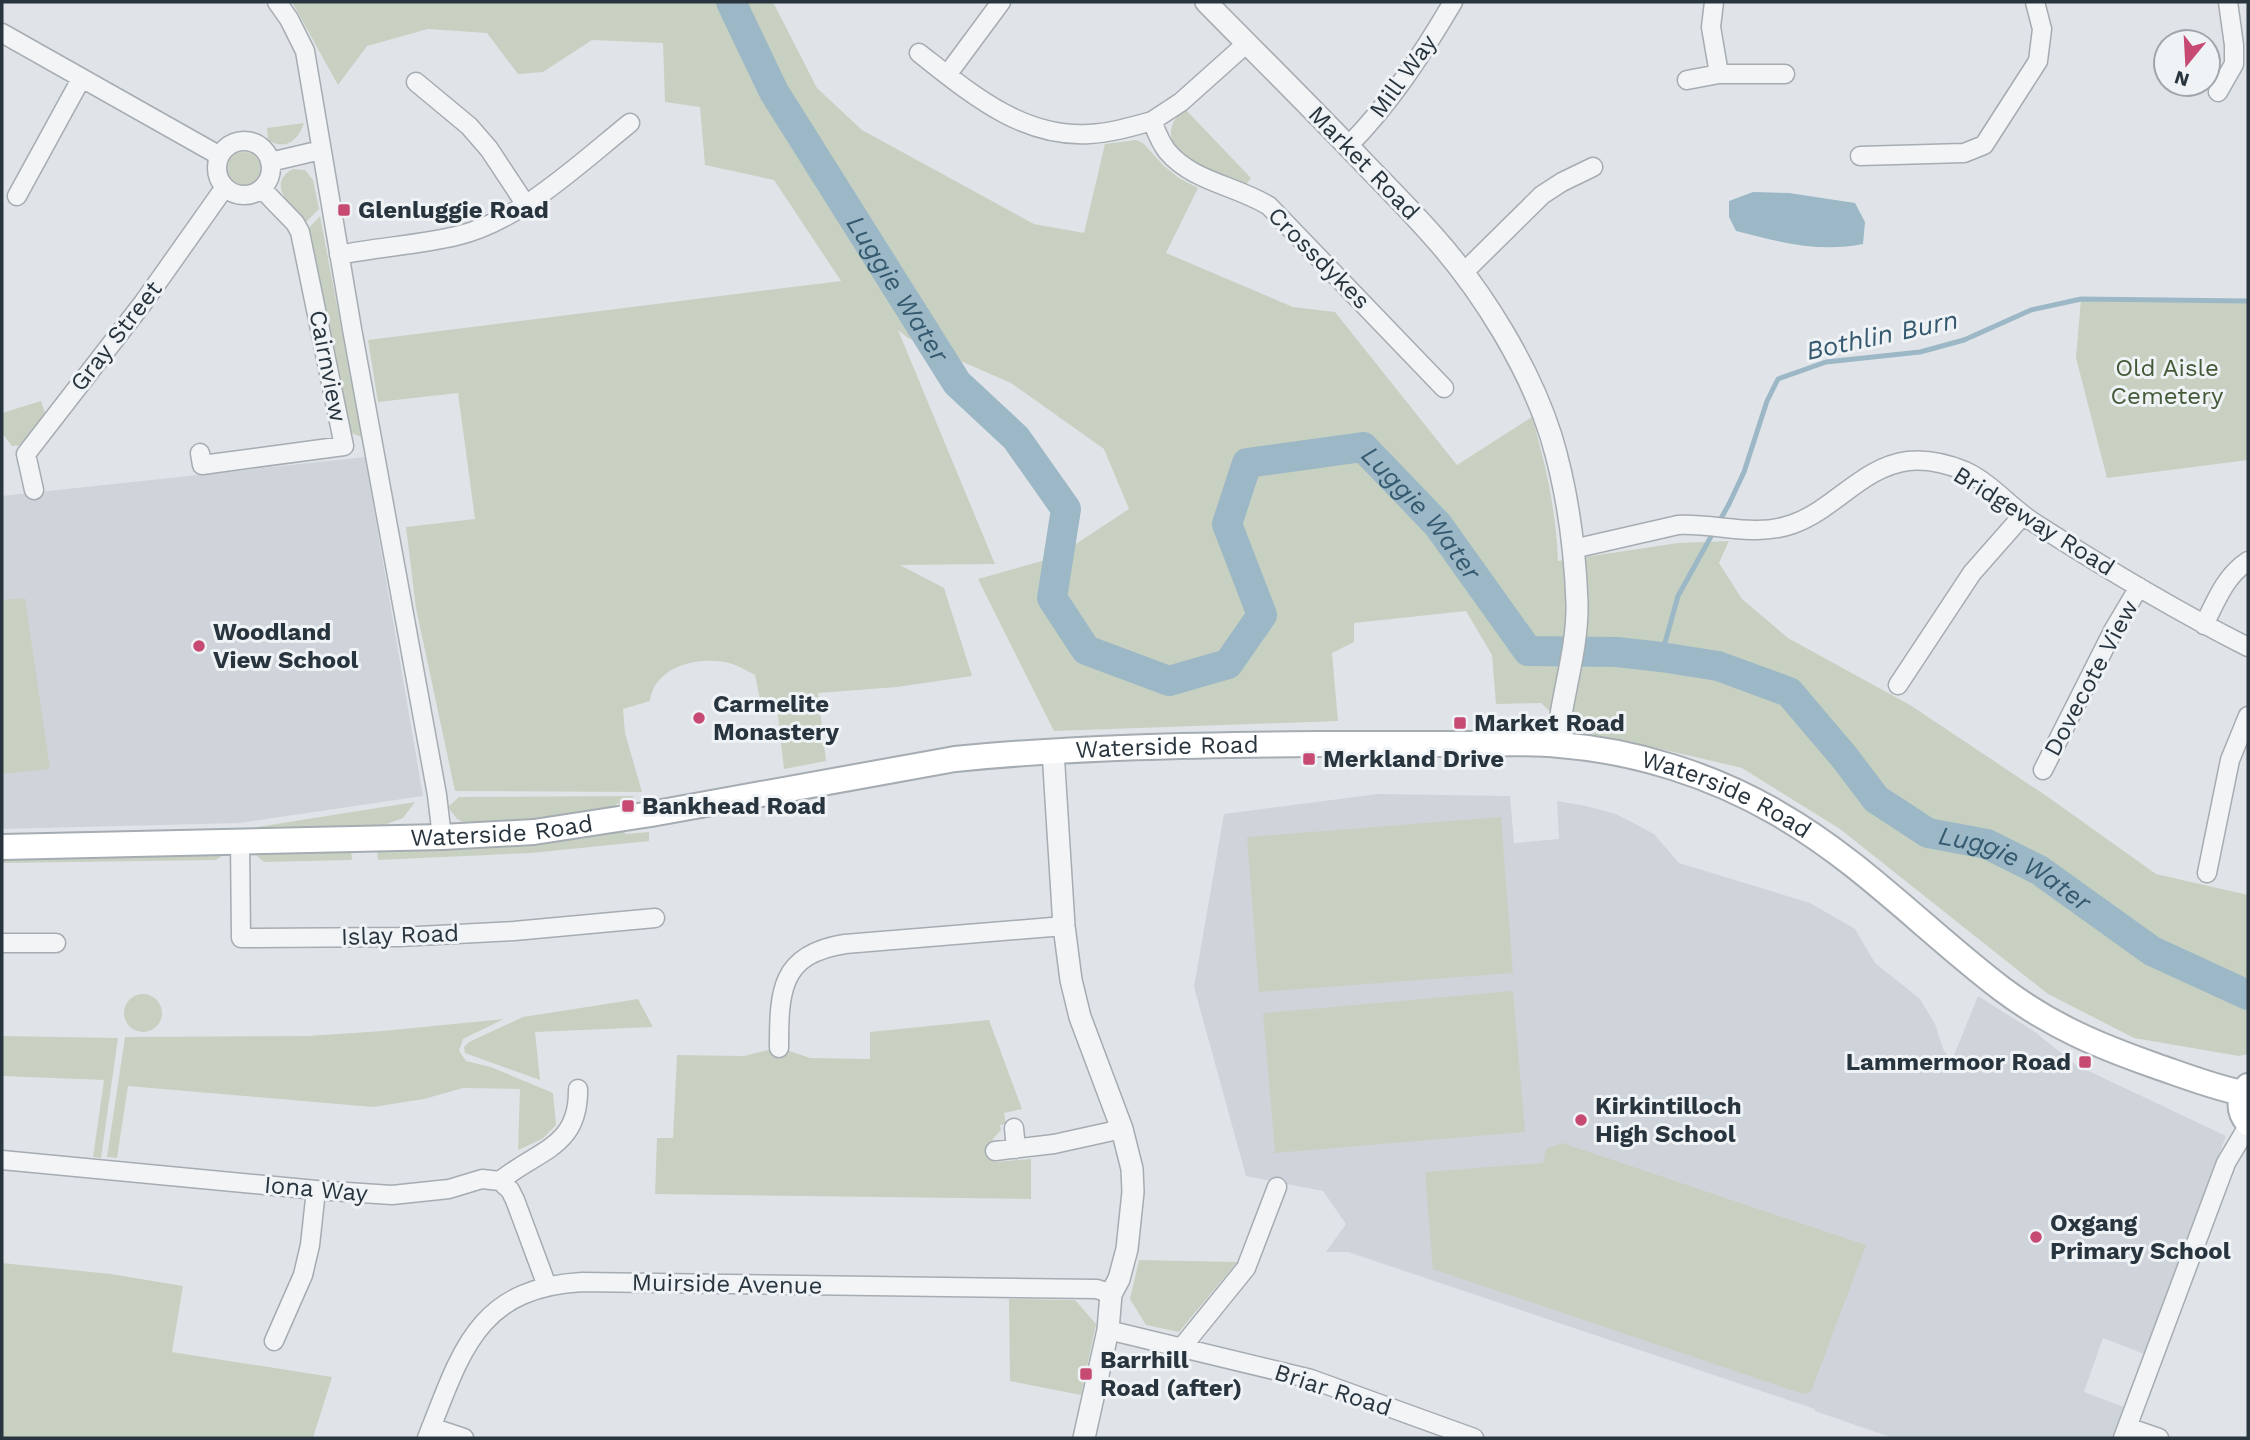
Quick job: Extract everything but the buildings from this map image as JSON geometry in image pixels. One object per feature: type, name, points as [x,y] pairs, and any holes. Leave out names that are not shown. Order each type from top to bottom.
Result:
[{"type":"main road","name":"Waterside Road","points":[[2,847],[488,836],[585,825],[955,759],[1053,751],[1209,745],[1557,744],[1615,752],[1672,767],[1732,790],[1777,813],[1839,855],[2003,990],[2048,1020],[2109,1050],[2211,1085],[2245,1089]]},
{"type":"main road","points":[[2245,1089],[2241,1110],[2248,1125]]},
{"type":"street","points":[[277,2],[305,51],[339,255],[437,795],[442,838]]},
{"type":"street","points":[[947,75],[1001,2]]},
{"type":"street","name":"Market Road","points":[[1206,2],[1435,238],[1463,273],[1515,353],[1551,436],[1573,549],[1577,603],[1574,642],[1557,744]]},
{"type":"street","name":"Mill Way","points":[[1348,146],[1401,83],[1453,2]]},
{"type":"street","points":[[1714,2],[1711,27],[1719,74]]},
{"type":"street","points":[[1860,156],[1964,153],[1984,145],[2038,61],[2042,29],[2035,2]]},
{"type":"street","points":[[2222,87],[2241,66],[2234,45],[2228,2]]},
{"type":"street","points":[[2,33],[220,156]]},
{"type":"street","points":[[919,53],[985,104],[1008,117],[1034,127],[1063,133],[1089,134],[1120,130],[1152,121],[1195,91],[1247,43]]},
{"type":"street","points":[[1687,80],[1719,74],[1785,74]]},
{"type":"street","points":[[17,196],[81,79]]},
{"type":"street","points":[[416,82],[469,126],[489,149],[526,205]]},
{"type":"street","name":"Crossdykes","points":[[1152,121],[1165,149],[1193,173],[1253,196],[1269,206],[1444,388]]},
{"type":"street","points":[[339,255],[456,236],[483,228],[526,205],[630,123]]},
{"type":"street","points":[[242,141],[260,146],[270,162],[270,176],[262,189],[255,193],[239,195],[225,187],[218,172],[220,156],[233,144],[242,141]]},
{"type":"street","points":[[270,162],[321,150]]},
{"type":"street","points":[[1463,273],[1542,195],[1593,167]]},
{"type":"street","name":"Gray Street","points":[[34,490],[26,454],[143,303],[225,187]]},
{"type":"street","name":"Cairnview","points":[[200,453],[202,465],[344,446],[300,232],[295,223],[262,189]]},
{"type":"street","name":"Bridgeway Road","points":[[1573,549],[1678,525],[1694,524],[1742,531],[1777,529],[1807,518],[1868,475],[1908,461],[1935,462],[1967,472],[2023,515],[2139,587],[2248,647]]},
{"type":"street","points":[[1899,685],[1972,573],[2023,515]]},
{"type":"street","points":[[2204,625],[2231,575],[2248,561]]},
{"type":"street","name":"Dovecote View","points":[[2043,770],[2114,629],[2139,587]]},
{"type":"street","points":[[2207,873],[2230,760],[2248,716]]},
{"type":"street","points":[[1053,751],[1064,926],[1071,980],[1080,1017],[1122,1129],[1132,1169],[1133,1192],[1127,1248],[1119,1279],[1111,1294],[1108,1330],[1084,1438]]},
{"type":"street","name":"Islay Road","points":[[240,841],[241,938],[398,937],[514,931],[656,918]]},
{"type":"street","points":[[779,1048],[780,999],[783,985],[796,964],[810,953],[845,944],[1064,926]]},
{"type":"street","points":[[2,943],[56,943]]},
{"type":"street","points":[[547,1286],[515,1199],[500,1181],[521,1164],[549,1150],[561,1139],[575,1118],[578,1089]]},
{"type":"street","points":[[2160,1438],[2125,1433],[2227,1163],[2248,1125]]},
{"type":"street","points":[[1014,1128],[1016,1149]]},
{"type":"street","points":[[996,1151],[1054,1144],[1122,1129]]},
{"type":"street","name":"Iona Way","points":[[2,1160],[392,1195],[449,1189],[482,1179],[500,1181]]},
{"type":"street","points":[[1182,1347],[1246,1268],[1278,1187]]},
{"type":"street","points":[[274,1341],[303,1275],[310,1245],[316,1190]]},
{"type":"street","name":"Muirside Avenue","points":[[429,1433],[463,1350],[478,1329],[507,1302],[547,1286],[582,1282],[1097,1289],[1111,1294]]},
{"type":"street","name":"Briar Road","points":[[1108,1330],[1311,1379],[1474,1438]]},
{"type":"street","points":[[429,1433],[464,1438]]},
{"type":"shaded area","name":"Woodland View School","points":[[365,457],[423,796],[239,823],[2,829],[2,496]]},
{"type":"shaded area","name":"Kirkintilloch High School","points":[[1378,794],[1510,796],[1514,843],[1559,839],[1557,801],[1616,814],[1654,834],[1679,863],[1810,903],[1855,929],[1875,963],[1920,999],[1935,1024],[1944,1051],[1952,1060],[1978,996],[2035,1032],[2076,1065],[2226,1136],[2144,1354],[2103,1338],[2084,1392],[2124,1407],[2113,1438],[1893,1438],[1815,1409],[1348,1252],[1326,1252],[1346,1224],[1323,1191],[1246,1176],[1194,987],[1224,814]]},
{"type":"green space","points":[[292,2],[773,2],[817,88],[862,130],[1034,224],[1084,233],[1105,144],[1136,140],[1143,143],[1164,166],[1198,188],[1166,253],[1293,307],[1335,312],[1457,465],[1532,417],[1550,488],[1558,561],[1678,543],[1729,541],[1719,563],[1742,599],[1788,638],[1910,705],[2048,797],[2156,874],[2248,895],[2248,1054],[2239,1056],[2134,1038],[2048,994],[1840,829],[1742,768],[1631,742],[1572,732],[1541,703],[1496,704],[1492,655],[1466,611],[1354,623],[1354,642],[1332,653],[1338,721],[1054,731],[978,579],[1056,557],[1129,509],[1104,449],[1011,383],[908,338],[898,330],[995,564],[900,565],[944,588],[972,676],[897,687],[818,693],[826,761],[784,769],[777,707],[762,710],[755,675],[728,663],[688,663],[677,667],[659,680],[650,701],[623,709],[625,733],[642,792],[455,791],[416,608],[406,527],[475,519],[458,393],[378,402],[368,340],[841,281],[774,180],[705,165],[700,107],[665,102],[663,43],[592,40],[543,72],[518,74],[487,33],[428,29],[367,46],[338,85]]},
{"type":"green space","points":[[1185,109],[1251,178],[1246,185],[1199,167],[1178,152],[1171,131],[1175,119]]},
{"type":"green space","points":[[304,123],[298,135],[290,142],[280,145],[268,140],[267,128]]},
{"type":"green space","points":[[244,152],[257,157],[262,170],[257,183],[244,188],[231,183],[226,170],[231,157]]},
{"type":"green space","points":[[293,169],[305,170],[313,180],[319,209],[304,224],[282,199],[282,180]]},
{"type":"green space","points":[[320,216],[362,437],[348,432],[307,230]]},
{"type":"green space","name":"Old Aisle Cemetery","points":[[2081,299],[2248,301],[2248,460],[2107,478],[2076,358]]},
{"type":"green space","points":[[41,401],[46,416],[24,445],[12,446],[2,433],[2,413]]},
{"type":"green space","points":[[25,598],[50,769],[2,774],[2,600]]},
{"type":"green space","points":[[633,796],[634,803],[616,804],[617,810],[568,818],[468,825],[457,819],[448,807],[459,797]]},
{"type":"green space","points":[[415,802],[403,818],[384,825],[245,832],[245,829]]},
{"type":"green space","points":[[1501,817],[1513,973],[1259,992],[1247,837]]},
{"type":"green space","points":[[624,830],[625,834],[649,832],[649,841],[532,853],[378,860],[377,849]]},
{"type":"green space","points":[[351,850],[352,860],[264,862],[256,855],[260,852]]},
{"type":"green space","points":[[223,855],[216,860],[2,863],[2,856]]},
{"type":"green space","points":[[1513,991],[1525,1132],[1275,1153],[1263,1013]]},
{"type":"green space","points":[[143,994],[156,1000],[162,1013],[156,1026],[143,1032],[130,1026],[124,1013],[130,1000]]},
{"type":"green space","points":[[638,999],[653,1027],[535,1032],[540,1080],[465,1053],[464,1047],[469,1042],[523,1017]]},
{"type":"green space","points":[[504,1019],[463,1039],[459,1051],[466,1061],[491,1067],[553,1093],[556,1125],[542,1139],[518,1150],[520,1089],[463,1088],[424,1099],[373,1107],[128,1086],[117,1158],[107,1157],[125,1037],[308,1036]]},
{"type":"green space","points":[[989,1020],[1022,1109],[1004,1113],[1006,1124],[1000,1125],[1001,1130],[993,1139],[995,1162],[1031,1159],[1031,1199],[655,1194],[657,1138],[673,1138],[677,1055],[744,1056],[784,1049],[810,1058],[870,1059],[870,1032]]},
{"type":"green space","points":[[2,1036],[118,1038],[101,1158],[93,1157],[104,1080],[2,1076]]},
{"type":"green space","points":[[1562,1143],[1866,1245],[1811,1392],[1803,1394],[1433,1269],[1425,1172],[1543,1163],[1546,1149]]},
{"type":"green space","points":[[1139,1260],[1237,1262],[1179,1332],[1146,1325],[1130,1299]]},
{"type":"green space","points":[[2,1263],[111,1274],[183,1286],[172,1352],[332,1377],[313,1438],[2,1438]]},
{"type":"green space","points":[[1009,1299],[1075,1300],[1096,1324],[1081,1395],[1010,1381]]},
{"type":"water","points":[[1753,192],[1789,193],[1855,203],[1865,222],[1863,244],[1815,247],[1736,231],[1729,217],[1729,201]]},
{"type":"waterway","name":"Luggie Water","points":[[731,2],[774,92],[957,383],[1016,438],[1066,509],[1052,598],[1086,650],[1169,681],[1228,664],[1262,615],[1227,524],[1247,463],[1363,447],[1438,525],[1528,651],[1617,652],[1661,657],[1718,666],[1789,692],[1876,799],[1928,833],[1987,844],[2039,870],[2152,951],[2248,995]]},
{"type":"waterway","name":"Bothlin Burn","points":[[1661,657],[1678,596],[1744,472],[1767,401],[1778,379],[1826,362],[1920,352],[1964,340],[2031,310],[2081,299],[2248,301]]},
{"type":"place","name":"Glenluggie Road","points":[[344,210]]},
{"type":"place","name":"Woodland View School","points":[[199,646]]},
{"type":"place","name":"Carmelite Monastery","points":[[699,718]]},
{"type":"place","name":"Market Road","points":[[1460,723]]},
{"type":"place","name":"Merkland Drive","points":[[1309,759]]},
{"type":"place","name":"Bankhead Road","points":[[628,806]]},
{"type":"place","name":"Lammermoor Road","points":[[2085,1062]]},
{"type":"place","name":"Kirkintilloch High School","points":[[1581,1120]]},
{"type":"place","name":"Oxgang Primary School","points":[[2036,1237]]},
{"type":"place","name":"Barrhill Road (after)","points":[[1086,1374]]}]
